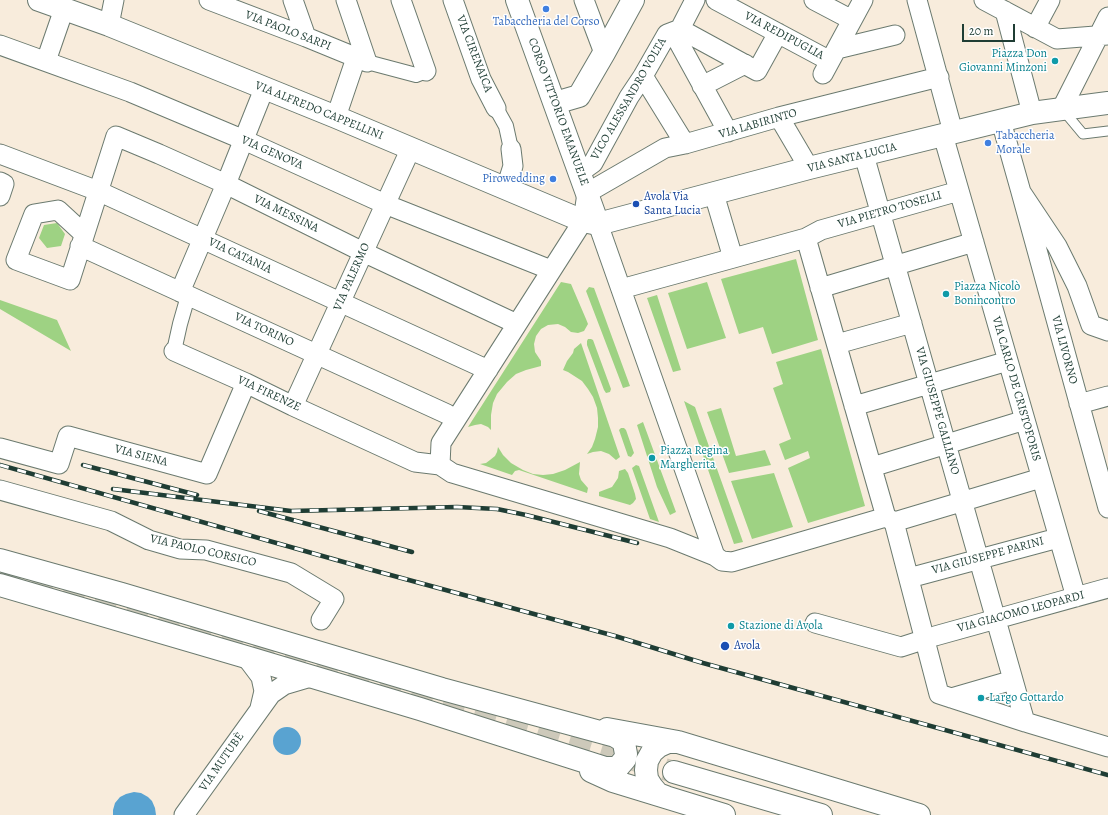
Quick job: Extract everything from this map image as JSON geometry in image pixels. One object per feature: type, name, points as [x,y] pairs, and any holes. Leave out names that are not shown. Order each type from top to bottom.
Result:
[{"type":"street","points":[[109,26],[114,0]]},
{"type":"street","name":"VIA PAOLO SARPI","points":[[209,0],[361,60]]},
{"type":"street","points":[[293,0],[306,37]]},
{"type":"street","points":[[336,117],[361,60],[346,0]]},
{"type":"street","points":[[361,60],[416,76],[426,71],[401,0]]},
{"type":"street","name":"VIA CIRENAICA","points":[[454,0],[481,79],[496,108]]},
{"type":"street","name":"CORSO VITTORIO EMANUELE","points":[[517,0],[583,183],[590,223]]},
{"type":"street","points":[[584,0],[604,53]]},
{"type":"street","points":[[555,103],[579,96],[633,0]]},
{"type":"street","points":[[695,0],[680,28],[678,41],[728,132]]},
{"type":"street","name":"VIA REDIPUGLIA","points":[[716,0],[830,61]]},
{"type":"street","points":[[814,0],[852,20]]},
{"type":"street","points":[[830,61],[863,0]]},
{"type":"street","name":"VIA CARLO DE CRISTOFORIS","points":[[917,0],[939,77],[959,191],[1076,597]]},
{"type":"street","points":[[984,0],[1039,31],[1057,39],[1104,29]]},
{"type":"street","points":[[1039,31],[1050,0]]},
{"type":"street","points":[[46,61],[55,4]]},
{"type":"street","name":"VIA ALFREDO CAPPELLINI","points":[[55,4],[336,117],[590,223]]},
{"type":"street","points":[[1005,12],[1032,113]]},
{"type":"street","points":[[680,28],[757,71],[778,33]]},
{"type":"street","name":"VICO ALESSANDRO VOLTA","points":[[583,183],[629,97],[667,34],[680,28]]},
{"type":"street","points":[[1062,108],[1104,29]]},
{"type":"street","points":[[830,61],[895,35]]},
{"type":"street","name":"VIA GENOVA","points":[[0,45],[130,92],[244,140],[385,204],[546,269]]},
{"type":"street","points":[[702,86],[745,64]]},
{"type":"street","points":[[643,76],[685,144]]},
{"type":"street","name":"VIA LABIRINTO","points":[[583,183],[666,148],[779,117],[939,77]]},
{"type":"street","points":[[184,294],[203,239],[264,89]]},
{"type":"street","name":"VIA SANTA LUCIA","points":[[590,223],[714,194],[809,168],[1032,113],[1108,103]]},
{"type":"street","points":[[496,108],[506,126],[511,149],[513,166],[506,188]]},
{"type":"street","points":[[779,117],[809,168]]},
{"type":"street","name":"VIA LIVORNO","points":[[1001,121],[1108,508]]},
{"type":"street","name":"VIA MESSINA","points":[[98,191],[116,136],[226,184],[364,252],[512,322]]},
{"type":"street","name":"VIA PALERMO","points":[[293,406],[411,148]]},
{"type":"street","name":"VIA CATANIA","points":[[0,154],[98,191],[483,368]]},
{"type":"street","name":"VIA GIUSEPPE GALLIANO","points":[[864,155],[1011,674],[1030,724]]},
{"type":"street","points":[[0,182],[4,184],[0,196]]},
{"type":"street","name":"VIA TORINO","points":[[98,191],[82,240],[184,294],[452,417]]},
{"type":"street","name":"VIA PIETRO TOSELLI","points":[[621,288],[731,252],[814,234],[959,191]]},
{"type":"street","points":[[1021,192],[1057,246],[1077,286],[1091,325],[1108,331]]},
{"type":"street","points":[[714,194],[731,252]]},
{"type":"street","points":[[715,556],[621,288],[590,223],[546,269],[452,417],[441,444],[440,465],[452,473],[670,538],[715,556],[722,561],[732,562],[962,501],[1041,478]]},
{"type":"street","points":[[814,234],[894,519],[913,577],[930,638],[939,694],[1030,724],[1108,747]]},
{"type":"street","points":[[828,286],[974,242]]},
{"type":"street","name":"VIA FIRENZE","points":[[184,294],[180,324],[174,351],[415,462],[440,465]]},
{"type":"street","points":[[845,342],[912,323]]},
{"type":"street","points":[[862,404],[1008,361]]},
{"type":"street","name":"VIA SIENA","points":[[0,448],[60,464],[68,436],[207,474],[246,383]]},
{"type":"street","points":[[1079,404],[1108,396]]},
{"type":"street","points":[[879,465],[1025,420]]},
{"type":"street","name":"VIA PAOLO CORSICO","points":[[0,490],[111,521],[149,540],[180,549],[206,550],[291,573],[334,599],[321,620]]},
{"type":"street","name":"VIA GIUSEPPE PARINI","points":[[913,577],[1058,538]]},
{"type":"street","points":[[0,560],[122,594],[442,689],[615,736],[624,743],[626,748],[625,759],[619,766],[614,768],[605,768],[420,709],[0,585]]},
{"type":"street","name":"VIA GIACOMO LEOPARDI","points":[[814,623],[901,647],[1108,588]]},
{"type":"street","points":[[246,657],[261,677],[264,691],[260,709]]},
{"type":"street","points":[[950,698],[1011,674]]},
{"type":"street","name":"VIA MUTUBÈ","points":[[184,815],[271,694],[284,685],[311,677]]},
{"type":"street","points":[[547,718],[678,742],[919,815]]},
{"type":"street","points":[[668,798],[658,794],[647,779],[647,760],[652,752],[659,746],[668,742],[678,742]]},
{"type":"street","points":[[538,746],[614,781],[724,815]]},
{"type":"street","points":[[674,772],[821,815]]},
{"type":"lane","points":[[1062,108],[1083,134],[1108,131]]},
{"type":"green space","points":[[57,223],[65,234],[61,246],[47,248],[39,238],[44,225]]},
{"type":"green space","points":[[796,259],[818,340],[772,354],[763,327],[739,334],[721,279]]},
{"type":"green space","points":[[561,282],[571,284],[588,324],[584,331],[578,333],[571,332],[558,324],[548,325],[541,329],[536,336],[534,344],[535,352],[541,361],[541,366],[516,374],[497,394],[493,403],[491,415],[491,430],[481,424],[468,427]]},
{"type":"green space","points":[[707,282],[726,338],[687,349],[668,293]]},
{"type":"green space","points":[[589,287],[594,288],[630,386],[623,388],[586,291]]},
{"type":"green space","points":[[657,295],[681,370],[673,372],[647,298]]},
{"type":"green space","points":[[0,300],[57,320],[71,351],[0,309]]},
{"type":"green space","points":[[588,339],[593,340],[611,389],[610,392],[606,393],[604,390],[587,345]]},
{"type":"green space","points":[[581,343],[620,457],[616,460],[609,454],[601,451],[587,454],[592,447],[598,427],[597,408],[593,397],[582,381],[563,370],[574,349]]},
{"type":"green space","points":[[821,349],[865,506],[808,523],[788,468],[810,458],[808,451],[785,460],[779,444],[791,439],[773,388],[783,384],[776,362]]},
{"type":"green space","points":[[684,401],[695,407],[743,542],[734,544]]},
{"type":"green space","points":[[721,408],[736,456],[765,450],[771,465],[729,473],[707,412]]},
{"type":"green space","points":[[643,422],[676,512],[670,515],[657,487],[637,425]]},
{"type":"green space","points":[[621,428],[626,430],[634,453],[631,457],[628,456],[619,430]]},
{"type":"green space","points":[[498,447],[511,463],[533,474],[553,474],[565,470],[580,462],[579,474],[581,480],[588,488],[587,493],[519,470],[515,471],[512,475],[480,464],[486,463],[495,456]]},
{"type":"green space","points":[[636,465],[639,466],[659,522],[650,519],[632,468]]},
{"type":"green space","points":[[625,469],[628,473],[635,494],[636,499],[633,503],[630,505],[599,496],[599,492],[612,487],[618,478],[619,471]]},
{"type":"green space","points":[[774,473],[793,527],[752,539],[731,481]]},
{"type":"water","points":[[287,727],[297,731],[301,741],[297,751],[287,755],[277,751],[273,741],[277,731]]},
{"type":"water","points":[[134,792],[141,793],[152,801],[156,815],[113,815],[115,803],[120,797]]},
{"type":"tunnel","points":[[0,572],[120,606],[674,772]]},
{"type":"railway","points":[[0,465],[372,570],[615,636],[703,663],[1108,775]]},
{"type":"railway","points":[[83,465],[197,495]]},
{"type":"railway","points":[[113,489],[291,511],[457,507],[497,509],[637,543]]},
{"type":"railway","points":[[259,511],[412,552]]},
{"type":"place","name":"Tabaccheria del Corso","points":[[546,9]]},
{"type":"place","name":"Piazza Don Giovanni Minzoni","points":[[1055,61]]},
{"type":"place","name":"Tabaccheria Morale","points":[[988,143]]},
{"type":"place","name":"Pirowedding","points":[[553,179]]},
{"type":"place","name":"Avola Via Santa Lucia","points":[[636,204]]},
{"type":"place","name":"Piazza Nicolò Bonincontro","points":[[946,294]]},
{"type":"place","name":"Piazza Regina Margherita","points":[[652,458]]},
{"type":"place","name":"Stazione di Avola","points":[[731,626]]},
{"type":"place","name":"Avola","points":[[725,646]]},
{"type":"place","name":"Largo Gottardo","points":[[981,698]]}]
